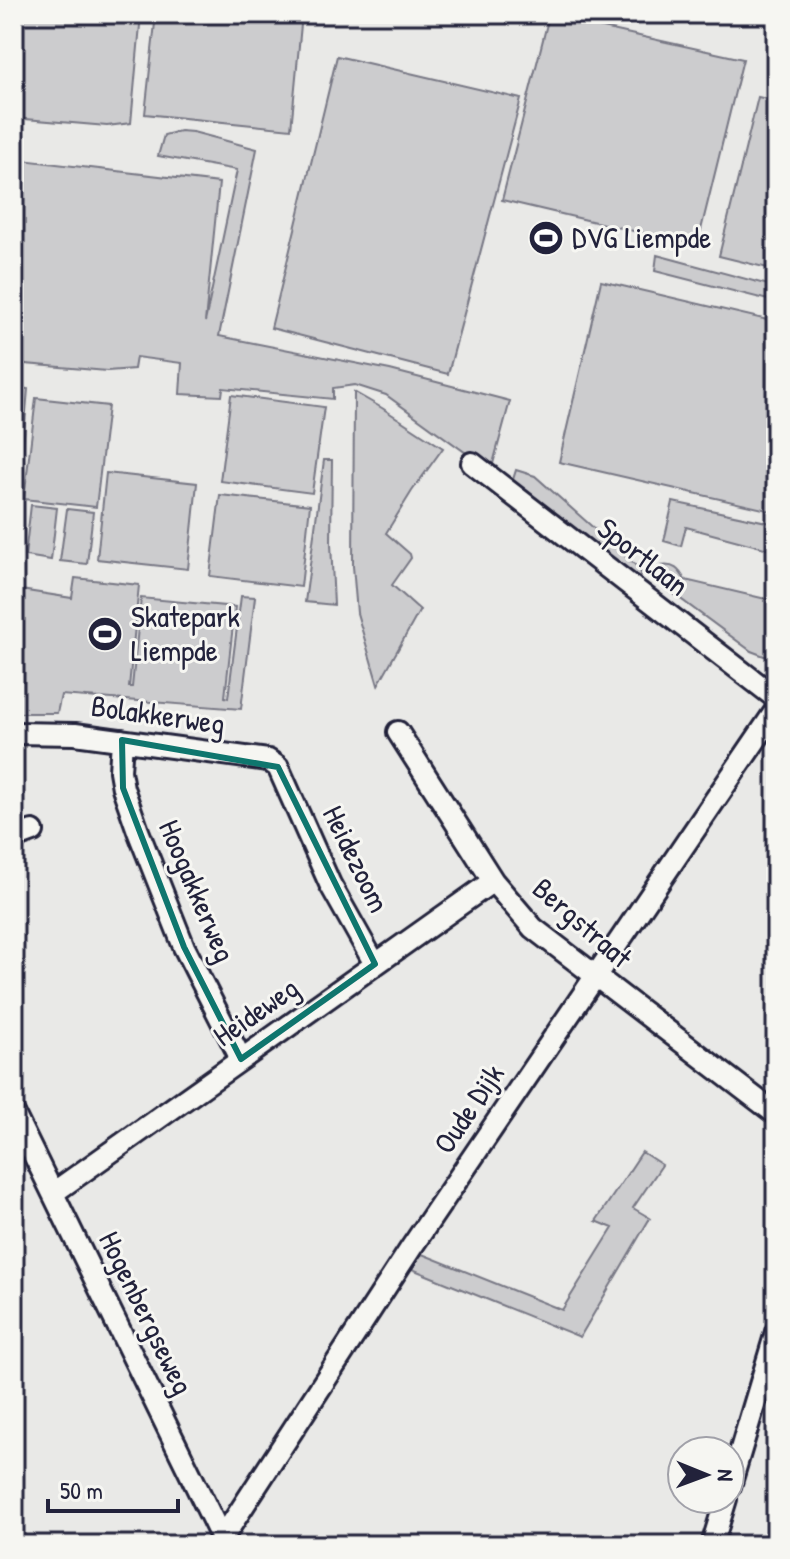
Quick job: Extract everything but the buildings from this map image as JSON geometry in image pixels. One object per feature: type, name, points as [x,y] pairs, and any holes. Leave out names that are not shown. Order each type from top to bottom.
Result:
[{"type":"street","name":"Sportlaan","points":[[472,463],[776,698]]},
{"type":"street","name":"Oude Dijk","points":[[222,1543],[411,1248],[776,710]]},
{"type":"street","name":"Bergstraat","points":[[398,732],[493,881],[533,928],[776,1114]]},
{"type":"street","name":"Bolakkerweg","points":[[14,733],[70,733],[268,760],[278,767],[285,778]]},
{"type":"street","name":"Hoogakkerweg","points":[[122,740],[120,771],[138,831],[184,947],[241,1059]]},
{"type":"street","name":"Heidezoom","points":[[285,778],[330,884],[375,964]]},
{"type":"street","name":"Heideweg","points":[[53,1193],[493,881]]},
{"type":"street","name":"Hogenbergseweg","points":[[14,1114],[222,1543]]},
{"type":"street","points":[[745,1435],[776,1332]]},
{"type":"street","points":[[712,1545],[721,1515]]},
{"type":"highlighted area","points":[[122,740],[278,767],[375,964],[241,1059],[184,947],[123,788]]},
{"type":"shaded area","points":[[14,14],[141,14],[131,123],[107,126],[14,118]]},
{"type":"shaded area","points":[[156,14],[302,14],[291,129],[145,114]]},
{"type":"shaded area","points":[[549,16],[743,59],[697,246],[502,200]]},
{"type":"shaded area","points":[[337,56],[521,99],[448,374],[271,328]]},
{"type":"shaded area","points":[[758,97],[776,101],[776,270],[719,256]]},
{"type":"shaded area","points":[[180,131],[257,149],[219,336],[390,370],[510,401],[491,471],[386,395],[355,385],[333,388],[333,399],[223,388],[222,396],[180,394],[182,363],[136,357],[134,369],[107,371],[14,363],[14,159],[219,183],[205,322],[237,170],[158,156],[164,135]]},
{"type":"shaded area","points":[[657,255],[776,287],[776,302],[655,271]]},
{"type":"shaded area","points":[[601,281],[776,322],[776,512],[559,462]]},
{"type":"shaded area","points":[[14,387],[28,389],[14,551]]},
{"type":"shaded area","points":[[354,392],[443,448],[386,533],[411,558],[392,585],[420,610],[378,685],[357,613],[353,566]]},
{"type":"shaded area","points":[[231,395],[324,407],[312,493],[220,481]]},
{"type":"shaded area","points":[[36,398],[108,406],[96,507],[24,499]]},
{"type":"shaded area","points":[[324,460],[332,460],[334,605],[305,602]]},
{"type":"shaded area","points":[[516,470],[535,476],[641,570],[637,587],[511,486]]},
{"type":"shaded area","points":[[106,473],[197,483],[188,569],[97,559]]},
{"type":"shaded area","points":[[220,495],[310,505],[301,587],[210,576]]},
{"type":"shaded area","points":[[673,502],[776,524],[776,551],[686,527],[681,546],[664,541]]},
{"type":"shaded area","points":[[31,505],[57,508],[51,560],[25,556]]},
{"type":"shaded area","points":[[67,509],[93,512],[87,564],[60,561]]},
{"type":"shaded area","points":[[661,566],[676,568],[685,580],[776,599],[776,656],[751,651],[651,577]]},
{"type":"shaded area","points":[[75,578],[139,585],[129,687],[132,687],[141,598],[235,607],[225,697],[228,698],[241,596],[255,597],[241,709],[61,695],[57,713],[14,713],[14,589],[72,598]]},
{"type":"shaded area","points":[[642,1152],[662,1165],[633,1208],[650,1218],[580,1337],[412,1269],[422,1254],[562,1310],[613,1228],[596,1221]]},
{"type":"place","name":"DVG Liempde","points":[[546,238]]},
{"type":"place","name":"Skatepark Liempde","points":[[105,634]]}]
